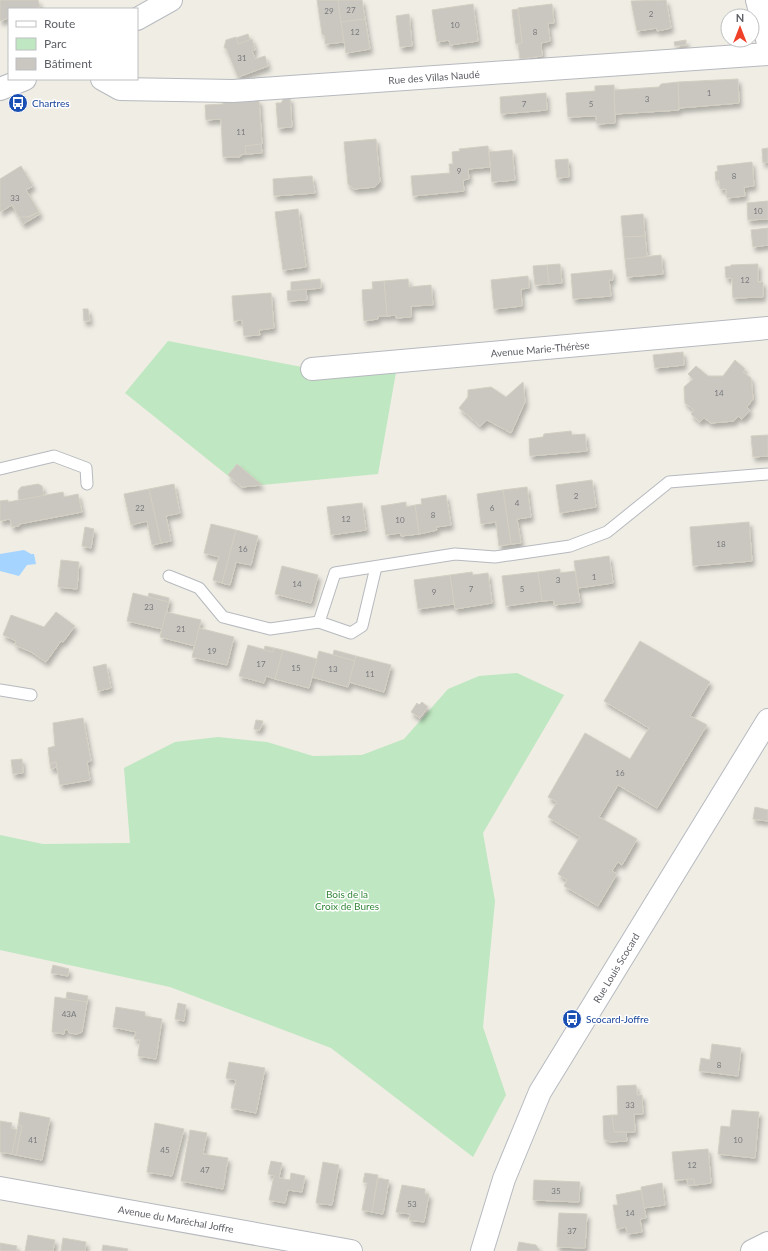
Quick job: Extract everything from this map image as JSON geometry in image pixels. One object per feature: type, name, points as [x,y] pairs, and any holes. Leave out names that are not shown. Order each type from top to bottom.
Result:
[{"type":"street","points":[[138,18],[170,0]]},
{"type":"street","points":[[757,0],[768,44]]},
{"type":"street","name":"Rue des Villas Naudé","points":[[104,80],[120,89],[232,91],[768,54]]},
{"type":"street","points":[[0,89],[22,80]]},
{"type":"street","name":"Avenue Marie-Thérèse","points":[[312,369],[768,328]]},
{"type":"street","name":"Rue Louis Scocard","points":[[482,1251],[504,1179],[540,1092],[768,720]]},
{"type":"street","name":"Avenue du Maréchal Joffre","points":[[0,1188],[351,1251]]},
{"type":"street","points":[[752,1251],[768,1243]]},
{"type":"lane","points":[[0,469],[54,456],[86,468],[87,484]]},
{"type":"lane","points":[[319,622],[335,573],[455,554],[495,557],[570,546],[607,532],[669,482],[768,474]]},
{"type":"lane","points":[[169,576],[199,588],[223,617],[270,629],[319,622],[351,633],[362,626],[376,567]]},
{"type":"lane","points":[[0,690],[31,695]]},
{"type":"green space","points":[[168,341],[312,369],[398,361],[378,474],[242,487],[125,393]]},
{"type":"green space","name":"Bois de la Croix de Bures","points":[[517,673],[564,695],[483,833],[495,901],[483,1027],[506,1095],[473,1157],[331,1048],[170,987],[0,950],[0,835],[43,844],[130,843],[124,768],[175,742],[218,737],[267,742],[313,756],[362,755],[404,739],[448,689],[479,676]]},
{"type":"water","points":[[24,550],[34,554],[36,564],[27,565],[19,576],[0,571],[0,554]]},
{"type":"building","points":[[0,0],[38,0],[40,7],[37,8],[8,8],[8,18],[0,21]]},
{"type":"building","points":[[317,0],[338,0],[344,42],[325,44],[325,36],[322,34]]},
{"type":"building","points":[[338,0],[362,0],[365,19],[341,22]]},
{"type":"building","points":[[666,0],[671,28],[657,31],[657,28],[637,31],[631,1]]},
{"type":"building","points":[[473,4],[478,41],[450,45],[449,40],[437,42],[432,10]]},
{"type":"building","points":[[552,4],[554,23],[548,23],[550,41],[541,43],[542,56],[520,59],[518,44],[522,43],[518,8]]},
{"type":"building","points":[[518,9],[522,43],[516,44],[512,10]]},
{"type":"building","points":[[409,14],[412,46],[400,47],[396,16]]},
{"type":"building","points":[[365,19],[370,49],[346,53],[341,22]]},
{"type":"building","points":[[248,34],[250,40],[238,44],[236,38]]},
{"type":"building","points":[[236,37],[238,44],[252,39],[255,50],[252,51],[255,59],[265,56],[268,66],[238,77],[226,48],[224,48],[226,40]]},
{"type":"building","points":[[686,40],[686,45],[675,46],[674,42]]},
{"type":"building","points":[[738,79],[739,103],[679,108],[678,82]]},
{"type":"building","points":[[678,82],[679,110],[615,114],[614,90],[659,87],[661,84]]},
{"type":"building","points":[[614,85],[615,123],[597,124],[596,116],[568,117],[566,93],[595,91],[595,86]]},
{"type":"building","points":[[546,93],[547,110],[501,114],[500,97]]},
{"type":"building","points":[[284,98],[290,98],[292,127],[278,128],[276,103],[281,103]]},
{"type":"building","points":[[259,100],[262,144],[245,146],[246,154],[240,155],[240,157],[223,157],[221,119],[206,120],[205,105],[223,104],[223,102]]},
{"type":"building","points":[[376,139],[380,182],[375,187],[354,189],[348,184],[344,142]]},
{"type":"building","points":[[261,144],[262,153],[246,154],[245,146]]},
{"type":"building","points":[[488,146],[490,167],[468,169],[469,179],[463,180],[464,191],[413,196],[411,176],[450,173],[449,164],[453,164],[452,152],[460,151],[459,149]]},
{"type":"building","points":[[768,148],[768,162],[763,163],[762,149]]},
{"type":"building","points":[[512,150],[515,180],[492,182],[489,152]]},
{"type":"building","points":[[568,159],[569,177],[557,178],[555,160]]},
{"type":"building","points":[[752,162],[754,186],[744,187],[745,196],[727,198],[726,189],[720,189],[719,180],[716,181],[715,172],[718,171],[717,166]]},
{"type":"building","points":[[21,166],[33,186],[26,190],[39,212],[24,218],[19,217],[12,205],[0,212],[0,179]]},
{"type":"building","points":[[312,176],[315,193],[274,196],[273,179]]},
{"type":"building","points":[[768,201],[768,219],[748,220],[747,203]]},
{"type":"building","points":[[298,209],[306,267],[283,270],[275,212]]},
{"type":"building","points":[[39,212],[40,214],[23,224],[19,217],[29,217]]},
{"type":"building","points":[[643,214],[645,236],[623,237],[621,216]]},
{"type":"building","points":[[768,228],[768,245],[753,247],[751,230]]},
{"type":"building","points":[[645,236],[647,257],[625,259],[623,237]]},
{"type":"building","points":[[661,255],[663,274],[627,277],[625,259]]},
{"type":"building","points":[[560,264],[562,283],[549,284],[547,265]]},
{"type":"building","points":[[758,264],[758,282],[763,282],[763,297],[733,298],[732,278],[726,278],[725,267],[731,265]]},
{"type":"building","points":[[547,265],[549,284],[535,285],[533,266]]},
{"type":"building","points":[[612,270],[613,280],[609,280],[611,296],[573,299],[571,274]]},
{"type":"building","points":[[528,276],[529,288],[521,289],[522,306],[494,309],[491,280]]},
{"type":"building","points":[[320,279],[321,288],[291,291],[291,282]]},
{"type":"building","points":[[408,279],[409,287],[431,285],[433,305],[411,306],[411,317],[396,318],[396,315],[387,316],[384,281]]},
{"type":"building","points":[[384,281],[387,316],[378,316],[378,319],[364,321],[362,290],[373,289],[372,282]]},
{"type":"building","points":[[306,289],[307,300],[288,301],[287,291]]},
{"type":"building","points":[[271,293],[274,328],[259,330],[260,335],[244,336],[242,320],[234,321],[232,296]]},
{"type":"building","points":[[83,309],[88,309],[90,321],[84,321]]},
{"type":"building","points":[[683,352],[684,365],[655,368],[653,355]]},
{"type":"building","points":[[735,360],[745,369],[743,372],[751,378],[753,399],[747,407],[750,411],[742,419],[738,416],[734,421],[711,423],[704,418],[700,422],[691,414],[694,410],[685,403],[684,387],[693,379],[688,374],[696,366],[708,376],[723,376]]},
{"type":"building","points":[[523,382],[525,402],[511,433],[487,420],[480,426],[459,408],[468,397],[468,390],[491,387],[506,397]]},
{"type":"building","points":[[571,431],[572,435],[585,434],[587,451],[530,456],[529,439],[543,437],[544,434]]},
{"type":"building","points":[[768,435],[768,456],[753,457],[751,436]]},
{"type":"building","points":[[237,464],[262,485],[242,487],[228,475]]},
{"type":"building","points":[[592,480],[596,507],[560,513],[556,485]]},
{"type":"building","points":[[38,484],[42,486],[44,496],[19,500],[18,491],[21,487]]},
{"type":"building","points":[[174,484],[180,513],[166,516],[171,541],[161,543],[149,489]]},
{"type":"building","points":[[527,487],[531,517],[517,519],[521,543],[511,544],[503,490]]},
{"type":"building","points":[[149,489],[161,543],[152,545],[147,521],[131,525],[124,494]]},
{"type":"building","points":[[503,490],[511,544],[499,546],[496,522],[481,524],[477,494]]},
{"type":"building","points":[[63,492],[64,497],[78,494],[82,512],[19,524],[19,526],[12,527],[10,519],[0,521],[0,501],[8,500],[8,502]]},
{"type":"building","points":[[446,495],[451,525],[436,527],[437,530],[419,534],[415,505],[422,504],[421,499]]},
{"type":"building","points":[[406,502],[406,507],[415,505],[419,534],[401,536],[400,533],[386,535],[381,506]]},
{"type":"building","points":[[362,503],[366,530],[331,535],[327,507]]},
{"type":"building","points":[[749,522],[752,561],[693,566],[690,527]]},
{"type":"building","points":[[211,524],[236,530],[222,583],[213,580],[219,557],[204,553]]},
{"type":"building","points":[[85,527],[94,529],[91,548],[82,546]]},
{"type":"building","points":[[236,530],[258,536],[251,565],[236,562],[230,585],[222,583]]},
{"type":"building","points":[[609,556],[613,583],[578,588],[574,561]]},
{"type":"building","points":[[61,560],[79,562],[77,589],[58,587]]},
{"type":"building","points":[[282,566],[318,575],[311,603],[275,594]]},
{"type":"building","points":[[560,569],[560,573],[575,571],[580,602],[554,605],[554,600],[542,601],[538,572]]},
{"type":"building","points":[[472,572],[473,575],[488,573],[492,603],[455,609],[450,575]]},
{"type":"building","points":[[538,572],[542,601],[506,606],[502,576]]},
{"type":"building","points":[[450,575],[454,604],[418,609],[414,580]]},
{"type":"building","points":[[133,593],[169,602],[162,629],[127,621]]},
{"type":"building","points":[[149,593],[169,598],[169,602],[148,597]]},
{"type":"building","points":[[56,612],[75,626],[63,642],[61,641],[46,662],[31,652],[15,645],[16,641],[3,635],[11,615],[44,627]]},
{"type":"building","points":[[166,612],[201,620],[195,646],[160,637]]},
{"type":"building","points":[[199,628],[234,637],[227,665],[192,657]]},
{"type":"building","points":[[640,641],[710,682],[690,716],[707,725],[657,808],[618,785],[599,817],[637,839],[622,865],[618,862],[612,871],[617,874],[598,906],[564,886],[567,880],[558,874],[580,837],[548,817],[557,802],[548,797],[585,733],[630,759],[649,728],[604,701]]},
{"type":"building","points":[[248,645],[273,652],[274,648],[283,650],[275,679],[266,676],[264,683],[239,676]]},
{"type":"building","points":[[265,646],[274,648],[273,652],[264,650]]},
{"type":"building","points":[[283,650],[317,659],[309,688],[275,679]]},
{"type":"building","points":[[334,650],[356,656],[355,661],[333,655]]},
{"type":"building","points":[[319,651],[355,661],[348,687],[312,677]]},
{"type":"building","points":[[356,656],[391,665],[384,692],[349,682]]},
{"type":"building","points":[[106,664],[111,688],[98,691],[93,667]]},
{"type":"building","points":[[422,702],[428,707],[420,718],[411,712],[417,703],[419,705]]},
{"type":"building","points":[[83,718],[91,761],[87,762],[90,780],[60,785],[56,762],[50,764],[48,748],[55,746],[53,723]]},
{"type":"building","points":[[256,720],[263,721],[260,730],[254,729]]},
{"type":"building","points":[[22,759],[23,773],[13,774],[11,760]]},
{"type":"building","points":[[56,762],[57,767],[51,769],[50,764]]},
{"type":"building","points":[[755,807],[768,810],[768,821],[753,819]]},
{"type":"building","points":[[53,965],[69,969],[68,976],[51,973]]},
{"type":"building","points":[[67,992],[88,996],[87,1002],[66,999]]},
{"type":"building","points":[[55,997],[87,1002],[82,1032],[77,1034],[69,1033],[68,1030],[65,1029],[64,1034],[52,1032]]},
{"type":"building","points":[[178,1003],[186,1005],[184,1021],[175,1019]]},
{"type":"building","points":[[116,1007],[145,1012],[145,1016],[162,1019],[156,1059],[138,1056],[140,1040],[134,1039],[136,1032],[113,1027]]},
{"type":"building","points":[[712,1044],[741,1048],[738,1076],[699,1071],[701,1058],[710,1060]]},
{"type":"building","points":[[229,1062],[265,1068],[256,1113],[231,1108],[236,1080],[226,1078]]},
{"type":"building","points":[[636,1085],[637,1095],[642,1095],[643,1114],[634,1114],[635,1132],[614,1132],[612,1115],[618,1115],[617,1086]]},
{"type":"building","points":[[732,1110],[759,1112],[755,1158],[718,1154],[721,1126],[730,1127]]},
{"type":"building","points":[[20,1112],[50,1118],[42,1160],[16,1155],[22,1126],[18,1125]]},
{"type":"building","points":[[612,1115],[614,1132],[626,1132],[627,1141],[610,1142],[604,1139],[603,1116]]},
{"type":"building","points":[[0,1121],[12,1123],[11,1128],[17,1130],[12,1154],[0,1152]]},
{"type":"building","points":[[155,1123],[184,1129],[172,1176],[147,1172]]},
{"type":"building","points":[[18,1125],[22,1126],[16,1155],[12,1154]]},
{"type":"building","points":[[190,1130],[207,1133],[203,1154],[228,1158],[223,1189],[181,1181]]},
{"type":"building","points":[[708,1149],[711,1183],[695,1185],[694,1179],[675,1180],[672,1152]]},
{"type":"building","points":[[271,1161],[282,1163],[279,1178],[290,1180],[291,1173],[305,1176],[302,1192],[288,1190],[285,1203],[269,1200],[274,1176],[268,1174]]},
{"type":"building","points":[[323,1162],[339,1165],[332,1205],[316,1203]]},
{"type":"building","points":[[365,1173],[378,1175],[372,1212],[362,1210],[367,1183],[363,1182]]},
{"type":"building","points":[[378,1178],[389,1180],[383,1214],[372,1212]]},
{"type":"building","points":[[687,1179],[694,1179],[695,1185],[688,1185]]},
{"type":"building","points":[[534,1180],[580,1182],[579,1202],[533,1200]]},
{"type":"building","points":[[662,1183],[665,1205],[644,1208],[641,1187]]},
{"type":"building","points":[[402,1185],[425,1189],[425,1194],[429,1194],[424,1222],[409,1220],[410,1214],[396,1212]]},
{"type":"building","points":[[641,1190],[646,1218],[640,1219],[642,1232],[627,1234],[626,1227],[617,1229],[613,1205],[618,1205],[616,1195]]},
{"type":"building","points":[[559,1213],[587,1214],[585,1248],[557,1247]]},
{"type":"building","points":[[28,1235],[55,1240],[53,1251],[25,1251]]},
{"type":"building","points":[[63,1238],[86,1242],[85,1251],[61,1251]]},
{"type":"building","points":[[519,1242],[536,1245],[540,1251],[517,1251]]},
{"type":"building","points":[[0,1243],[17,1246],[16,1251],[0,1251]]},
{"type":"building","points":[[103,1245],[128,1249],[127,1251],[102,1251]]},
{"type":"place","name":"Chartres","points":[[18,103]]},
{"type":"place","name":"Scocard-Joffre","points":[[572,1019]]}]
